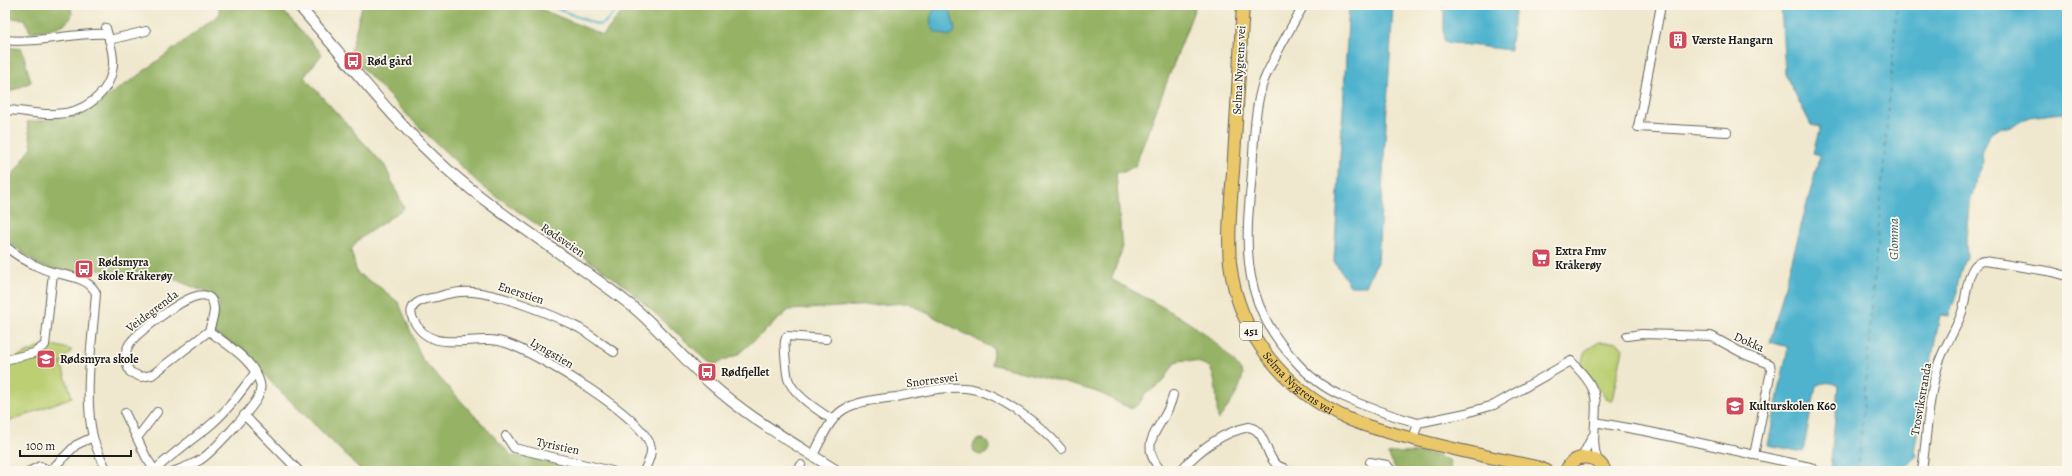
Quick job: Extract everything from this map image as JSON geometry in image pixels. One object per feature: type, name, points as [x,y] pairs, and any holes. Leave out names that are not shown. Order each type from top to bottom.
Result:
[{"type":"main road","name":"Selma Nygrens vei","points":[[1243,5],[1229,242],[1233,279],[1244,315],[1262,350],[1277,369],[1297,388],[1322,406],[1352,420],[1413,439],[1542,469],[1567,468]]},
{"type":"main road","points":[[1567,468],[1574,460],[1582,457],[1590,457],[1601,466]]},
{"type":"street","name":"Rødsveien","points":[[298,5],[392,113],[446,169],[482,200],[586,271],[644,316],[710,383],[742,410],[837,471]]},
{"type":"street","points":[[1304,5],[1278,51],[1264,81],[1258,105],[1247,238],[1252,284],[1258,305],[1275,338],[1308,375],[1343,397],[1376,410],[1418,423],[1490,407],[1571,361],[1592,386],[1595,396],[1593,435],[1595,454],[1601,466]]},
{"type":"street","points":[[1661,5],[1638,127],[1727,132]]},
{"type":"street","points":[[5,40],[24,41],[93,33],[107,34],[146,31]]},
{"type":"street","points":[[5,110],[26,110],[43,114],[61,114],[85,106],[93,101],[107,86],[111,75],[113,64],[107,34]]},
{"type":"street","points":[[5,246],[40,268],[86,282],[93,287],[96,293],[89,396],[93,437],[107,471]]},
{"type":"street","name":"Trosvikstranda","points":[[1922,471],[1928,417],[1935,379],[1944,349],[1962,312],[1970,274],[1975,265],[1978,262],[1985,261],[2067,276]]},
{"type":"street","points":[[5,360],[34,353],[45,344],[53,272]]},
{"type":"street","name":"Enerstien","points":[[413,306],[419,301],[449,293],[472,292],[488,295],[558,319],[580,329],[614,352]]},
{"type":"street","name":"Veidegrenda","points":[[196,296],[208,298],[212,303],[214,309],[209,330],[152,375],[146,377],[130,372],[124,360],[130,344],[138,335],[181,302],[196,296]]},
{"type":"street","name":"Lyngstien","points":[[413,306],[411,313],[413,319],[427,336],[444,342],[489,340],[505,342],[518,347],[556,367],[624,414],[642,432],[651,449],[644,471]]},
{"type":"street","points":[[175,471],[200,460],[209,453],[253,405],[259,393],[260,383],[245,359],[209,330]]},
{"type":"street","name":"Dokka","points":[[1627,336],[1642,334],[1711,336],[1746,355],[1770,364],[1771,371],[1754,455]]},
{"type":"street","points":[[826,339],[787,336],[784,342],[786,366],[788,379],[794,388],[814,408],[834,420]]},
{"type":"street","points":[[125,413],[136,438],[155,471],[174,452],[209,426],[232,402],[255,373]]},
{"type":"street","name":"Snorresvei","points":[[813,455],[834,420],[843,410],[860,404],[944,389],[964,387],[977,389],[1026,417],[1053,439],[1061,449]]},
{"type":"street","points":[[1161,471],[1152,459],[1149,445],[1169,410],[1173,395]]},
{"type":"street","points":[[136,438],[157,412]]},
{"type":"street","points":[[244,415],[299,471]]},
{"type":"street","points":[[1594,422],[1650,432],[1810,467],[1816,471]]},
{"type":"street","points":[[1413,439],[1418,423]]},
{"type":"street","points":[[1180,471],[1197,453],[1210,444],[1249,427],[1257,432],[1274,464],[1284,468]]},
{"type":"street","points":[[1582,457],[1586,452],[1593,435]]},
{"type":"street","name":"Tyristien","points":[[506,436],[514,448],[612,471]]},
{"type":"street","points":[[30,471],[40,466],[50,471],[76,445],[93,437]]},
{"type":"street","points":[[1370,462],[1388,465],[1392,471]]},
{"type":"green space","points":[[5,5],[69,5],[72,12],[71,18],[60,26],[52,29],[30,32],[25,19],[5,18]]},
{"type":"green space","points":[[218,5],[278,5],[322,54],[304,77],[385,166],[404,208],[358,240],[351,250],[357,273],[381,288],[399,303],[422,359],[512,456],[569,461],[602,471],[362,471],[271,382],[248,355],[212,331],[220,304],[203,291],[156,272],[132,277],[110,271],[93,269],[84,278],[41,266],[5,239],[5,186],[32,147],[27,122],[47,120],[85,111],[132,80],[220,14]]},
{"type":"green space","points":[[362,5],[531,5],[603,35],[628,5],[1196,5],[1135,166],[1124,172],[1116,172],[1122,250],[1111,279],[1165,308],[1216,343],[1231,358],[1243,374],[1237,393],[1218,420],[1216,387],[1210,367],[1193,361],[1184,360],[1175,362],[1163,382],[1145,394],[1139,404],[1133,408],[1128,407],[1094,391],[991,364],[994,349],[908,303],[789,310],[737,355],[712,365],[624,285],[483,187],[417,125],[350,55]]},
{"type":"green space","points":[[5,47],[22,49],[31,82],[5,94]]},
{"type":"green space","points":[[1599,342],[1617,342],[1623,349],[1612,400],[1606,399],[1581,364],[1585,351]]},
{"type":"green space","points":[[43,346],[57,346],[72,350],[61,363],[72,397],[5,423],[5,362]]},
{"type":"green space","points":[[981,439],[988,444],[989,447],[984,454],[981,455],[974,450],[973,447],[978,440]]},
{"type":"green space","points":[[1423,453],[1443,458],[1449,461],[1451,471],[1396,471],[1388,454]]},
{"type":"water","points":[[1349,5],[1393,5],[1378,260],[1366,286],[1350,286],[1334,261]]},
{"type":"water","points":[[1427,5],[1516,5],[1510,50],[1444,42],[1444,7]]},
{"type":"water","name":"Glomma","points":[[1781,5],[2067,5],[2067,121],[2062,113],[2029,117],[2011,127],[1999,128],[1990,134],[1982,150],[1983,164],[1977,177],[1969,206],[1966,238],[1967,257],[1962,267],[1957,293],[1949,316],[1940,315],[1914,451],[1917,456],[1904,468],[1904,471],[1830,471],[1838,386],[1836,384],[1824,383],[1816,386],[1803,452],[1768,445],[1788,347],[1770,342],[1820,155],[1813,153],[1820,127],[1811,125],[1785,74]]},
{"type":"water","points":[[940,8],[950,10],[955,29],[954,33],[948,36],[935,32],[931,24],[930,19],[934,10]]},
{"type":"waterway","points":[[548,5],[598,25],[604,23],[620,7]]},
{"type":"ferry route","points":[[1858,471],[1897,5]]},
{"type":"place","name":"Værste Hangarn","points":[[1678,40]]},
{"type":"place","name":"Rød gård","points":[[353,61]]},
{"type":"place","name":"Extra Fmv Kråkerøy","points":[[1541,258]]},
{"type":"place","name":"Rødsmyra skole Kråkerøy","points":[[84,269]]},
{"type":"place","name":"Rødsmyra skole","points":[[46,359]]},
{"type":"place","name":"Rødfjellet","points":[[707,372]]},
{"type":"place","name":"Kulturskolen K60","points":[[1735,406]]}]
